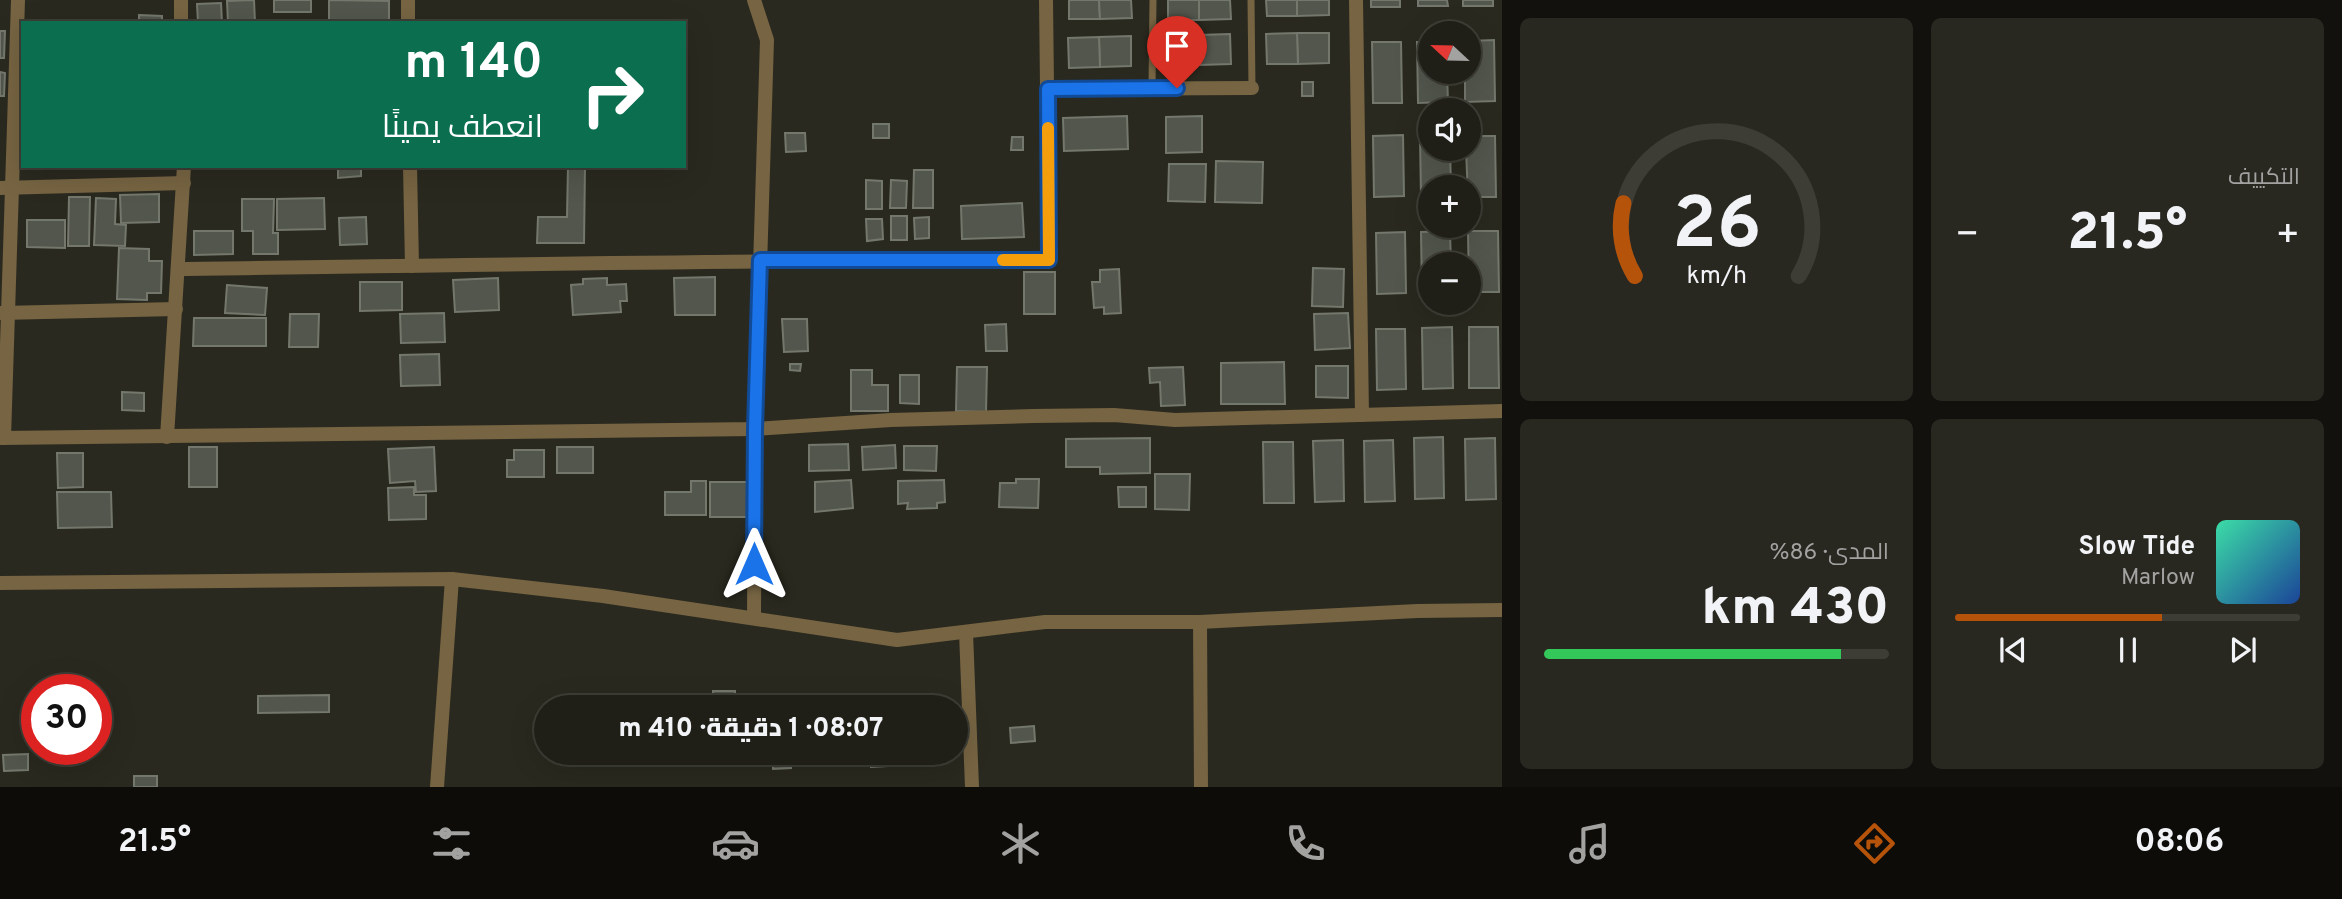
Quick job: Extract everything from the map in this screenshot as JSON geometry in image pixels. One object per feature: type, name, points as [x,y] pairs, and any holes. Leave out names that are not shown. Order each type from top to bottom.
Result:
[{"type":"street","points":[[18,0],[20,64],[6,187],[2,438],[755,429],[891,420],[1032,416],[1114,415],[1175,420],[1502,411]]},
{"type":"street","points":[[181,0],[181,21]]},
{"type":"street","points":[[408,0],[408,21]]},
{"type":"street","points":[[754,0],[767,40],[755,429],[754,618]]},
{"type":"street","points":[[178,269],[760,260],[1049,260],[1046,0]]},
{"type":"street","points":[[1356,0],[1363,415]]},
{"type":"street","points":[[1048,89],[1252,88]]},
{"type":"street","points":[[167,437],[184,168]]},
{"type":"street","points":[[410,168],[412,266]]},
{"type":"street","points":[[6,187],[184,183]]},
{"type":"street","points":[[4,313],[176,309]]},
{"type":"street","points":[[438,787],[452,579]]},
{"type":"street","points":[[0,583],[452,579],[603,596],[897,640],[1045,622],[1200,622],[1417,611],[1502,610]]},
{"type":"street","points":[[1200,622],[1201,787]]},
{"type":"street","points":[[966,632],[972,787]]},
{"type":"lane","points":[[1152,88],[1153,0]]},
{"type":"lane","points":[[1251,0],[1252,88]]},
{"type":"building","points":[[254,0],[255,21],[228,21],[227,1]]},
{"type":"building","points":[[274,0],[311,0],[311,12],[274,12]]},
{"type":"building","points":[[329,0],[389,1],[389,21],[329,21]]},
{"type":"building","points":[[1069,0],[1099,0],[1100,19],[1069,19]]},
{"type":"building","points":[[1099,0],[1131,0],[1132,18],[1100,19]]},
{"type":"building","points":[[1168,0],[1199,0],[1199,20],[1168,20]]},
{"type":"building","points":[[1199,0],[1230,0],[1231,19],[1199,20]]},
{"type":"building","points":[[1266,0],[1297,0],[1297,16],[1267,16]]},
{"type":"building","points":[[1297,0],[1329,0],[1329,15],[1297,16]]},
{"type":"building","points":[[1371,0],[1400,0],[1400,7],[1371,7]]},
{"type":"building","points":[[1418,0],[1447,0],[1448,6],[1418,6]]},
{"type":"building","points":[[1463,0],[1493,0],[1493,6],[1463,6]]},
{"type":"building","points":[[221,3],[222,21],[198,21],[197,4]]},
{"type":"building","points":[[139,15],[162,16],[162,21],[139,21]]},
{"type":"building","points":[[0,31],[5,31],[4,58],[0,58]]},
{"type":"building","points":[[1297,33],[1329,33],[1329,63],[1298,64]]},
{"type":"building","points":[[1297,33],[1298,64],[1267,64],[1266,34]]},
{"type":"building","points":[[1230,34],[1231,64],[1199,65],[1199,35]]},
{"type":"building","points":[[1168,35],[1199,35],[1199,65],[1168,65]]},
{"type":"building","points":[[1131,36],[1131,66],[1100,67],[1099,37]]},
{"type":"building","points":[[1099,37],[1100,67],[1069,68],[1068,38]]},
{"type":"building","points":[[1481,40],[1494,40],[1495,101],[1465,98],[1465,84],[1481,84]]},
{"type":"building","points":[[1372,42],[1401,42],[1402,103],[1373,103]]},
{"type":"building","points":[[1417,42],[1418,84],[1447,84],[1448,98],[1418,98],[1418,103]]},
{"type":"building","points":[[0,72],[5,73],[4,96],[0,96]]},
{"type":"building","points":[[1302,82],[1313,82],[1313,96],[1302,96]]},
{"type":"building","points":[[1127,116],[1128,149],[1064,151],[1063,118]]},
{"type":"building","points":[[1202,116],[1202,152],[1166,153],[1166,117]]},
{"type":"building","points":[[873,124],[889,124],[889,138],[873,138]]},
{"type":"building","points":[[785,133],[805,133],[806,151],[786,152]]},
{"type":"building","points":[[1403,135],[1404,196],[1374,197],[1373,136]]},
{"type":"building","points":[[1481,136],[1495,136],[1496,197],[1481,197],[1481,175],[1467,175],[1466,161],[1481,161]]},
{"type":"building","points":[[1012,137],[1023,137],[1023,150],[1011,150]]},
{"type":"building","points":[[1216,161],[1263,162],[1262,203],[1215,202]]},
{"type":"building","points":[[1420,161],[1450,161],[1451,175],[1421,175]]},
{"type":"building","points":[[1169,164],[1206,164],[1205,202],[1168,201]]},
{"type":"building","points":[[338,168],[361,168],[361,176],[338,178]]},
{"type":"building","points":[[568,168],[585,168],[584,243],[537,243],[538,217],[567,217]]},
{"type":"building","points":[[914,170],[933,170],[933,208],[913,208]]},
{"type":"building","points":[[866,180],[882,181],[882,209],[866,209]]},
{"type":"building","points":[[891,180],[907,181],[906,208],[890,208]]},
{"type":"building","points":[[159,194],[159,222],[121,223],[120,195]]},
{"type":"building","points":[[69,197],[90,197],[89,246],[68,246]]},
{"type":"building","points":[[96,198],[116,199],[115,224],[126,225],[125,246],[94,245]]},
{"type":"building","points":[[324,198],[325,229],[277,230],[277,199]]},
{"type":"building","points":[[242,199],[274,199],[273,233],[278,233],[278,254],[253,254],[253,231],[242,231]]},
{"type":"building","points":[[1022,203],[1024,237],[962,239],[961,206]]},
{"type":"building","points":[[891,216],[907,216],[907,240],[891,240]]},
{"type":"building","points":[[366,217],[367,244],[340,245],[339,218]]},
{"type":"building","points":[[929,217],[929,238],[915,239],[914,218]]},
{"type":"building","points":[[866,219],[882,219],[883,239],[867,241]]},
{"type":"building","points":[[27,220],[65,220],[65,248],[27,247]]},
{"type":"building","points":[[194,231],[233,231],[233,254],[194,255]]},
{"type":"building","points":[[1481,231],[1498,231],[1499,292],[1481,292],[1481,252],[1468,252],[1468,238],[1481,238]]},
{"type":"building","points":[[1405,232],[1406,293],[1377,294],[1376,233]]},
{"type":"building","points":[[1421,238],[1450,238],[1451,252],[1421,252]]},
{"type":"building","points":[[119,248],[149,249],[149,261],[162,261],[161,293],[147,293],[147,300],[117,299]]},
{"type":"building","points":[[1313,268],[1344,269],[1343,307],[1312,306]]},
{"type":"building","points":[[1119,269],[1121,313],[1104,314],[1104,307],[1094,308],[1092,282],[1100,282],[1100,270]]},
{"type":"building","points":[[1024,272],[1055,272],[1055,314],[1024,314]]},
{"type":"building","points":[[715,277],[715,315],[675,315],[674,278]]},
{"type":"building","points":[[498,278],[499,310],[455,312],[453,280]]},
{"type":"building","points":[[607,278],[607,285],[626,284],[627,301],[620,301],[621,312],[573,315],[571,285],[583,284],[583,279]]},
{"type":"building","points":[[360,282],[402,282],[402,310],[360,311]]},
{"type":"building","points":[[227,285],[267,288],[265,315],[225,313]]},
{"type":"building","points":[[444,313],[445,342],[401,343],[400,314]]},
{"type":"building","points":[[1348,313],[1350,348],[1315,350],[1314,314]]},
{"type":"building","points":[[290,314],[319,314],[318,347],[289,347]]},
{"type":"building","points":[[194,318],[266,318],[266,346],[193,346]]},
{"type":"building","points":[[782,319],[807,319],[808,351],[784,352]]},
{"type":"building","points":[[1006,324],[1007,351],[986,351],[985,325]]},
{"type":"building","points":[[1452,327],[1453,388],[1423,389],[1422,328]]},
{"type":"building","points":[[1469,327],[1498,327],[1499,388],[1469,388]]},
{"type":"building","points":[[1376,329],[1405,329],[1406,389],[1377,390]]},
{"type":"building","points":[[439,354],[440,385],[401,386],[400,355]]},
{"type":"building","points":[[1284,362],[1285,404],[1221,404],[1221,363]]},
{"type":"building","points":[[790,364],[801,364],[800,371],[790,370]]},
{"type":"building","points":[[1316,366],[1348,366],[1348,398],[1316,397]]},
{"type":"building","points":[[957,367],[987,367],[986,412],[956,411]]},
{"type":"building","points":[[1183,367],[1185,405],[1161,406],[1160,382],[1150,383],[1149,368]]},
{"type":"building","points":[[851,370],[872,370],[872,385],[888,385],[888,411],[851,411]]},
{"type":"building","points":[[900,375],[919,375],[919,404],[900,403]]},
{"type":"building","points":[[122,392],[144,393],[144,411],[122,410]]},
{"type":"building","points":[[1443,437],[1444,498],[1415,499],[1414,438]]},
{"type":"building","points":[[1150,438],[1150,473],[1100,474],[1100,467],[1066,467],[1066,439]]},
{"type":"building","points":[[1495,438],[1496,499],[1466,500],[1465,439]]},
{"type":"building","points":[[1343,440],[1344,501],[1315,502],[1313,441]]},
{"type":"building","points":[[1393,440],[1395,501],[1365,502],[1364,441]]},
{"type":"building","points":[[1263,442],[1293,442],[1294,503],[1264,503]]},
{"type":"building","points":[[848,444],[849,470],[809,471],[809,445]]},
{"type":"building","points":[[895,445],[896,468],[863,470],[862,447]]},
{"type":"building","points":[[904,446],[937,446],[936,471],[904,470]]},
{"type":"building","points":[[189,447],[217,447],[217,487],[189,487]]},
{"type":"building","points":[[434,447],[436,491],[416,492],[415,481],[390,483],[388,449]]},
{"type":"building","points":[[557,447],[593,447],[593,473],[557,473]]},
{"type":"building","points":[[514,450],[544,450],[544,477],[507,477],[507,460],[514,460]]},
{"type":"building","points":[[57,453],[83,453],[83,487],[58,488]]},
{"type":"building","points":[[1155,474],[1190,474],[1189,510],[1155,509]]},
{"type":"building","points":[[1016,479],[1039,479],[1038,508],[999,507],[1000,483],[1016,483]]},
{"type":"building","points":[[851,480],[853,508],[815,512],[815,482]]},
{"type":"building","points":[[944,480],[945,502],[937,503],[937,508],[907,509],[908,503],[898,504],[898,481]]},
{"type":"building","points":[[691,481],[706,481],[706,515],[665,515],[665,492],[691,492]]},
{"type":"building","points":[[710,482],[751,482],[751,517],[710,517]]},
{"type":"building","points":[[414,487],[414,495],[426,495],[426,519],[389,520],[388,488]]},
{"type":"building","points":[[1118,487],[1146,487],[1146,507],[1119,507]]},
{"type":"building","points":[[57,492],[111,492],[112,527],[58,528]]},
{"type":"building","points":[[713,691],[735,691],[735,695],[713,695]]},
{"type":"building","points":[[329,695],[329,712],[258,713],[258,696]]},
{"type":"building","points":[[1034,726],[1035,741],[1011,743],[1010,728]]},
{"type":"building","points":[[21,754],[21,765],[28,765],[28,770],[4,771],[3,755]]},
{"type":"building","points":[[773,765],[791,765],[791,768],[773,769]]},
{"type":"building","points":[[134,776],[157,776],[157,787],[134,787]]},
{"type":"slow traffic","points":[[1003,260],[1049,260],[1048,128]]},
{"type":"route","points":[[754,564],[760,260],[1049,260],[1048,89],[1177,88]]}]
